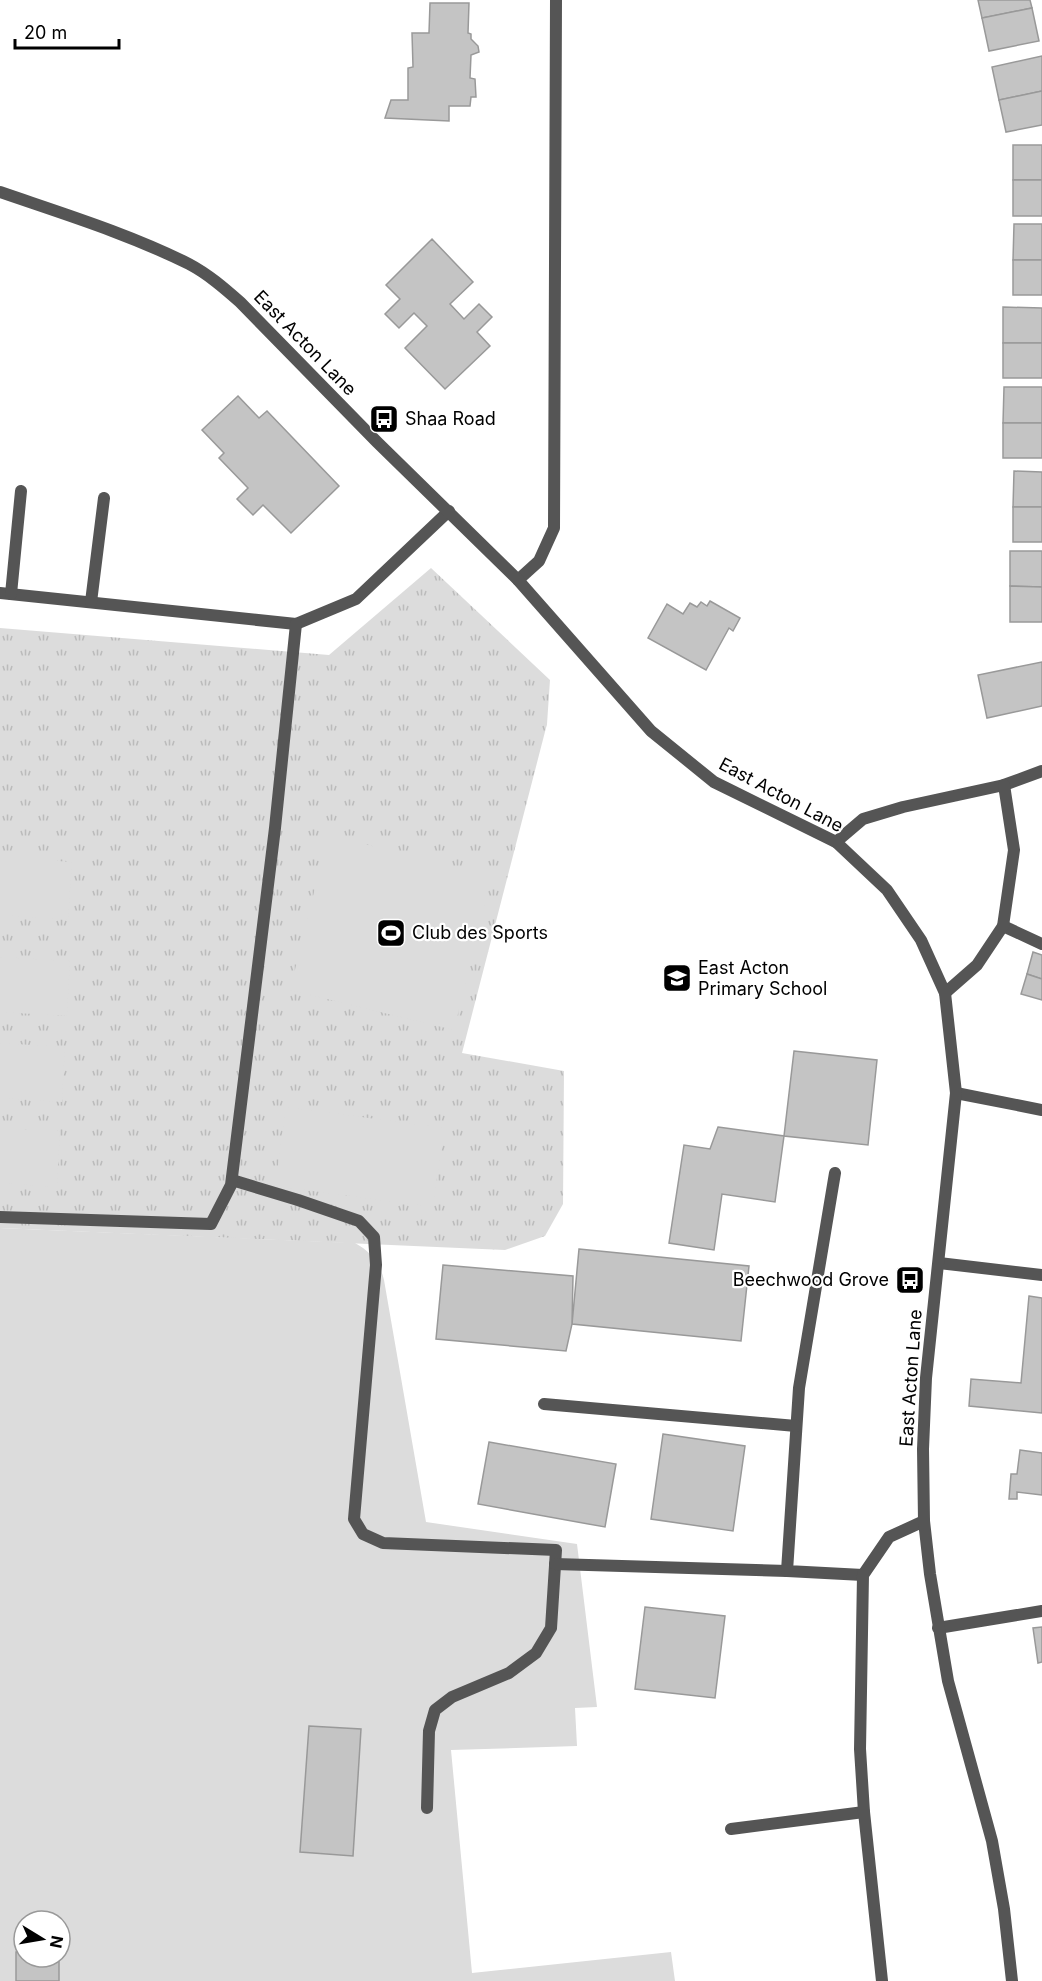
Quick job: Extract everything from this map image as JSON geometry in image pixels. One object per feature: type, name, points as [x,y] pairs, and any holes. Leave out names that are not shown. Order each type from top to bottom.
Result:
[{"type":"street","points":[[518,580],[538,561],[554,528],[556,0]]},
{"type":"street","name":"East Acton Lane","points":[[0,192],[85,221],[190,265],[218,282],[518,580],[651,731],[714,782],[836,842],[887,890],[921,940],[945,993],[956,1093],[926,1390],[923,1449],[924,1521],[938,1628],[948,1681],[992,1840],[1004,1910],[1012,1981]]},
{"type":"street","points":[[21,491],[5,593],[296,624],[356,599],[449,512]]},
{"type":"street","points":[[91,602],[104,498]]},
{"type":"street","points":[[0,1216],[211,1224],[232,1180],[275,828],[296,624]]},
{"type":"street","points":[[836,842],[864,819],[903,807],[1004,784],[1042,771]]},
{"type":"street","points":[[945,993],[977,965],[1003,926],[1014,850],[1004,784]]},
{"type":"street","points":[[1003,926],[1042,944]]},
{"type":"street","points":[[956,1093],[1042,1110]]},
{"type":"street","points":[[787,1571],[799,1388],[835,1173]]},
{"type":"street","points":[[232,1180],[359,1221],[374,1237],[376,1265],[354,1519],[363,1534],[383,1543],[556,1550],[551,1628],[536,1653],[509,1673],[452,1697],[435,1710],[429,1731],[427,1808]]},
{"type":"street","points":[[939,1263],[1042,1275]]},
{"type":"street","points":[[544,1404],[796,1426]]},
{"type":"street","points":[[882,1981],[864,1812],[860,1749],[863,1575],[888,1537],[924,1521]]},
{"type":"street","points":[[555,1564],[863,1575]]},
{"type":"street","points":[[938,1628],[1042,1611]]},
{"type":"street","points":[[731,1829],[864,1812]]},
{"type":"green space","points":[[431,568],[550,680],[547,724],[462,1053],[564,1071],[563,1204],[545,1236],[505,1250],[0,1228],[0,628],[329,655]]},
{"type":"green space","name":"Club des Sports","points":[[328,835],[492,876],[454,1030],[290,990]]},
{"type":"green space","points":[[0,857],[72,862],[68,920],[0,915]]},
{"type":"green space","points":[[0,957],[70,961],[67,1016],[0,1012]]},
{"type":"green space","points":[[0,1043],[65,1047],[62,1102],[0,1098]]},
{"type":"green space","points":[[286,1107],[444,1128],[433,1207],[275,1186]]},
{"type":"green space","points":[[0,1128],[60,1131],[57,1187],[0,1183]]},
{"type":"green space","points":[[0,1228],[355,1243],[374,1258],[384,1280],[426,1522],[577,1544],[597,1707],[575,1708],[577,1746],[451,1750],[472,1973],[671,1952],[675,1981],[0,1981]]},
{"type":"building","points":[[978,0],[1030,0],[1032,8],[982,18]]},
{"type":"building","points":[[430,3],[469,3],[468,33],[478,46],[479,52],[471,55],[470,78],[475,79],[476,97],[471,97],[470,106],[449,106],[449,121],[385,118],[391,100],[408,100],[408,68],[413,67],[412,33],[429,33]]},
{"type":"building","points":[[1032,8],[1039,41],[989,51],[982,18]]},
{"type":"building","points":[[1042,56],[1042,91],[999,100],[992,67]]},
{"type":"building","points":[[1042,91],[1042,125],[1006,132],[999,100]]},
{"type":"building","points":[[1013,145],[1042,145],[1042,180],[1013,180]]},
{"type":"building","points":[[1013,180],[1042,180],[1042,216],[1013,216]]},
{"type":"building","points":[[1014,224],[1042,224],[1042,260],[1013,260]]},
{"type":"building","points":[[432,239],[473,282],[450,304],[464,319],[479,304],[492,317],[477,332],[490,346],[445,389],[405,348],[427,326],[414,313],[399,328],[385,314],[400,299],[386,285]]},
{"type":"building","points":[[1013,260],[1042,260],[1042,295],[1013,295]]},
{"type":"building","points":[[1003,307],[1042,308],[1042,343],[1003,343]]},
{"type":"building","points":[[1003,343],[1042,343],[1042,378],[1003,378]]},
{"type":"building","points":[[1004,387],[1042,387],[1042,423],[1003,423]]},
{"type":"building","points":[[238,396],[259,418],[267,411],[339,486],[291,533],[263,505],[253,515],[237,499],[248,488],[219,458],[224,453],[202,430]]},
{"type":"building","points":[[1003,423],[1042,423],[1042,458],[1003,458]]},
{"type":"building","points":[[1014,471],[1042,472],[1042,507],[1013,507]]},
{"type":"building","points":[[1013,507],[1042,507],[1042,542],[1013,542]]},
{"type":"building","points":[[1010,551],[1042,551],[1042,587],[1010,586]]},
{"type":"building","points":[[1010,586],[1042,587],[1042,622],[1010,622]]},
{"type":"building","points":[[710,601],[740,618],[733,631],[729,628],[706,670],[648,638],[667,604],[683,614],[690,603],[697,607],[701,602],[707,606]]},
{"type":"building","points":[[1042,662],[1042,706],[987,718],[978,675]]},
{"type":"building","points":[[1033,952],[1042,955],[1042,979],[1027,974]]},
{"type":"building","points":[[1027,974],[1042,979],[1042,1000],[1021,994]]},
{"type":"building","points":[[794,1051],[877,1060],[868,1145],[784,1136]]},
{"type":"building","points":[[718,1127],[784,1136],[775,1202],[722,1194],[714,1250],[669,1243],[684,1145],[710,1149]]},
{"type":"building","points":[[579,1249],[749,1266],[741,1341],[572,1324]]},
{"type":"building","points":[[443,1265],[573,1276],[572,1324],[566,1351],[436,1339]]},
{"type":"building","points":[[1029,1296],[1042,1298],[1042,1413],[969,1406],[971,1379],[1021,1383]]},
{"type":"building","points":[[663,1434],[745,1446],[733,1531],[651,1519]]},
{"type":"building","points":[[489,1442],[616,1464],[605,1527],[478,1504]]},
{"type":"building","points":[[1020,1450],[1042,1453],[1042,1495],[1017,1492],[1017,1499],[1009,1499],[1011,1474],[1017,1474]]},
{"type":"building","points":[[645,1607],[725,1616],[715,1698],[635,1689]]},
{"type":"building","points":[[1042,1627],[1042,1662],[1038,1663],[1033,1628]]},
{"type":"building","points":[[309,1726],[361,1729],[353,1856],[300,1852]]},
{"type":"building","points":[[16,1969],[59,1969],[59,1981],[16,1981]]},
{"type":"place","name":"Shaa Road","points":[[384,419]]},
{"type":"place","name":"Club des Sports","points":[[391,933]]},
{"type":"place","name":"East Acton Primary School","points":[[677,978]]},
{"type":"place","name":"Beechwood Grove","points":[[910,1280]]}]
